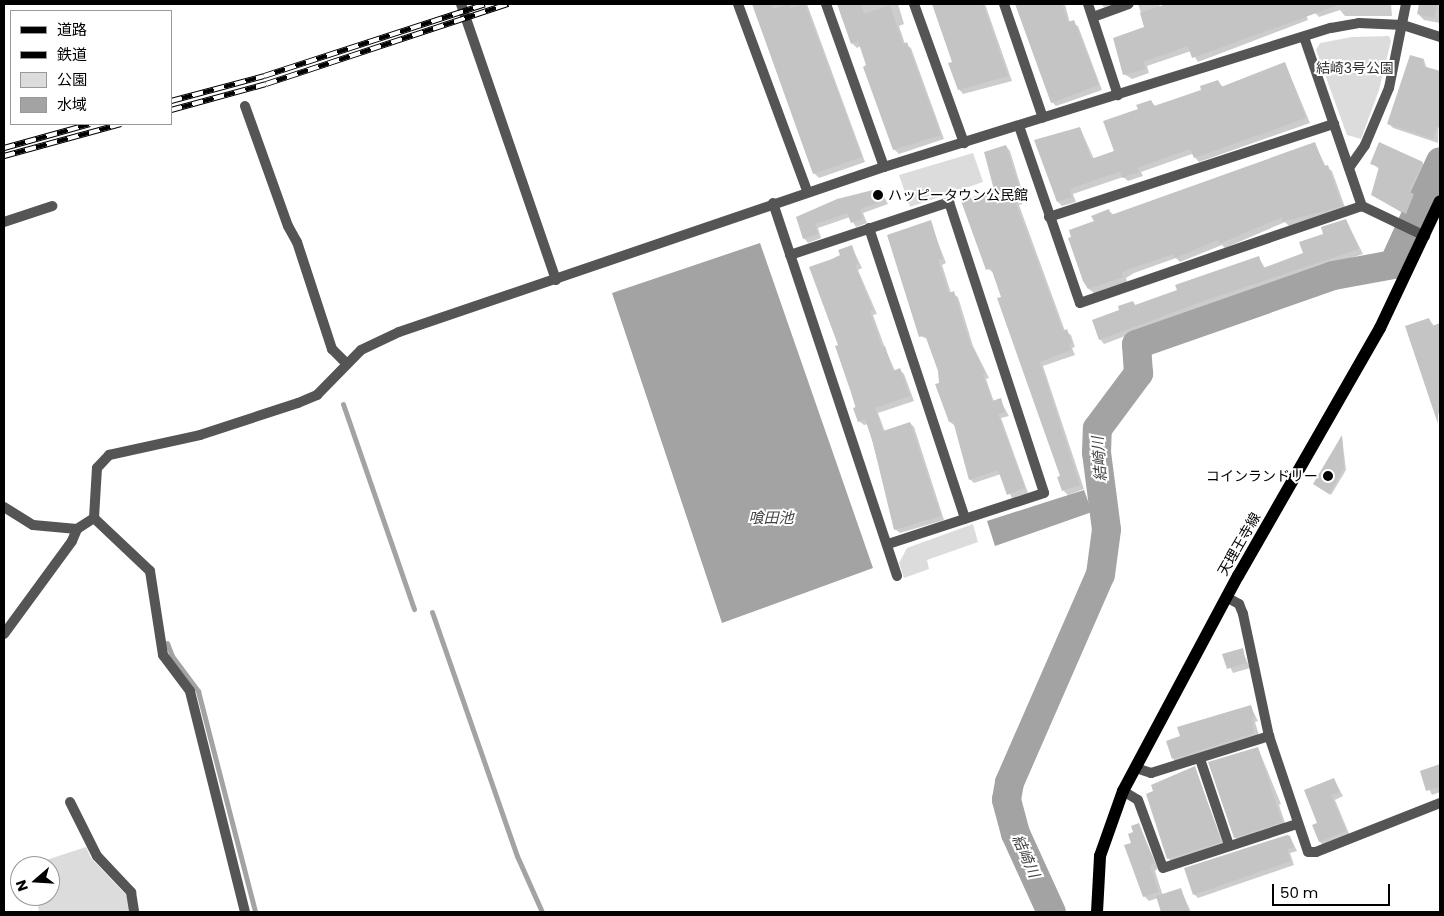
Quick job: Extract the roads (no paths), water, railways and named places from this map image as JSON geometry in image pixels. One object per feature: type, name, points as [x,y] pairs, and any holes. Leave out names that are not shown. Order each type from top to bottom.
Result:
[{"type":"main road","name":"天理王寺線","points":[[1097,912],[1100,856],[1123,791],[1226,597],[1375,336],[1425,236],[1440,201]]},
{"type":"street","points":[[461,4],[556,280]]},
{"type":"street","points":[[738,4],[807,191]]},
{"type":"street","points":[[826,4],[884,167]]},
{"type":"street","points":[[914,4],[964,143]]},
{"type":"street","points":[[1004,4],[1043,118]]},
{"type":"street","points":[[1088,4],[1118,95]]},
{"type":"street","points":[[1093,17],[1129,4]]},
{"type":"street","points":[[1349,168],[1365,145],[1389,88],[1406,4]]},
{"type":"street","points":[[94,518],[97,468],[109,455],[200,435],[298,403],[317,394],[346,362],[361,350],[399,332],[556,280],[807,191],[1304,37],[1359,23],[1403,25],[1440,37]]},
{"type":"street","points":[[1304,37],[1362,206]]},
{"type":"street","points":[[245,106],[288,226],[297,242],[332,349],[346,362]]},
{"type":"street","points":[[1049,217],[1334,124]]},
{"type":"street","points":[[1019,126],[1080,303],[1362,206],[1425,236]]},
{"type":"street","points":[[790,255],[949,202],[1044,493],[888,544]]},
{"type":"street","points":[[773,204],[888,544],[897,576]]},
{"type":"street","points":[[4,222],[52,206]]},
{"type":"street","points":[[869,228],[965,519]]},
{"type":"street","points":[[4,507],[33,524],[77,529]]},
{"type":"street","points":[[4,634],[72,541],[77,529],[94,518]]},
{"type":"street","points":[[94,518],[150,571],[163,655],[190,690],[245,912]]},
{"type":"street","points":[[1226,597],[1239,604],[1243,614],[1269,736],[1308,852],[1316,852],[1440,803]]},
{"type":"street","points":[[1136,768],[1151,773],[1269,736]]},
{"type":"street","points":[[1200,759],[1229,845]]},
{"type":"street","points":[[1123,791],[1138,800],[1163,868],[1298,824]]},
{"type":"street","points":[[70,802],[97,856],[132,892],[134,912]]},
{"type":"water","name":"喰田池","points":[[760,243],[873,568],[722,623],[612,293]]},
{"type":"water","points":[[1084,490],[1092,512],[995,546],[987,521]]},
{"type":"waterway","name":"結崎川","points":[[1051,912],[1015,833],[1006,799],[1009,782],[1100,574],[1106,529],[1096,452],[1097,428],[1138,373],[1136,344],[1333,275],[1393,264],[1440,161]]},
{"type":"waterway","points":[[343,404],[414,609]]},
{"type":"waterway","points":[[432,612],[517,856],[542,912]]},
{"type":"waterway","points":[[167,643],[172,656],[198,691],[255,912]]},
{"type":"railway","points":[[172,101],[264,76],[485,4]]},
{"type":"railway","points":[[172,110],[266,84],[508,4]]},
{"type":"railway","points":[[4,148],[86,125]]},
{"type":"railway","points":[[4,156],[117,125]]},
{"type":"place","name":"ハッピータウン公民館","points":[[878,195]]},
{"type":"place","name":"コインランドリー","points":[[1328,476]]},
{"type":"park label","name":"結崎3号公園","points":[[1355,68]]}]
